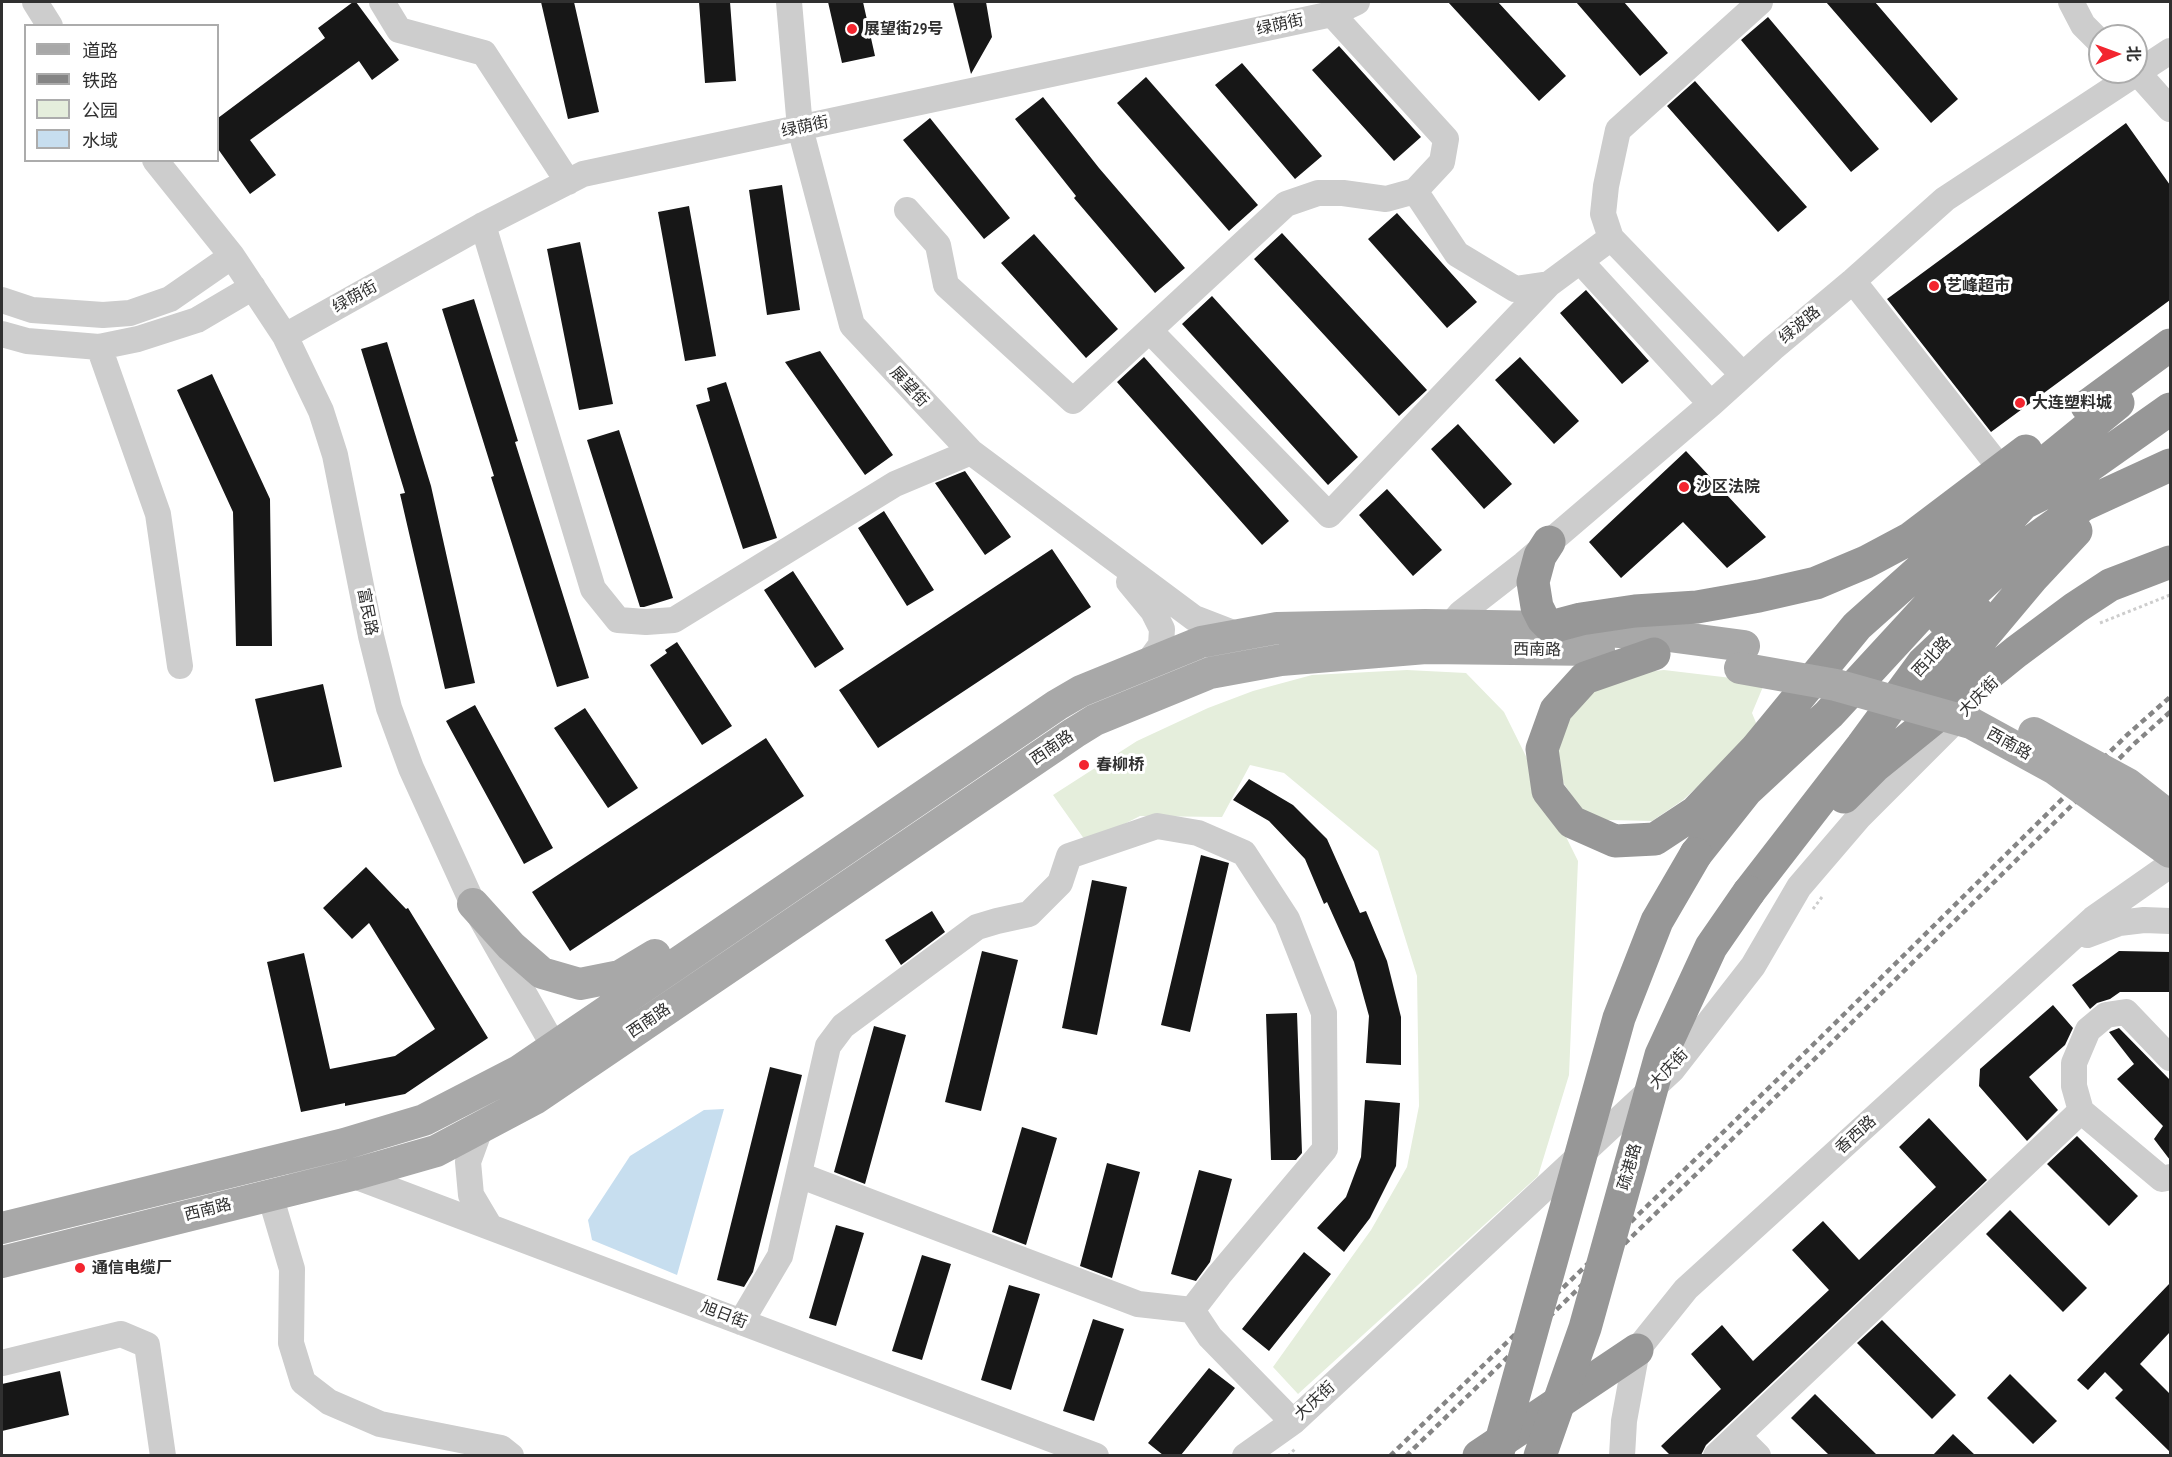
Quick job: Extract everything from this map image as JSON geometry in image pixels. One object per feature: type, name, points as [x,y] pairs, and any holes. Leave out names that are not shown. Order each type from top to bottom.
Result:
[{"type":"highway","points":[[1549,542],[1540,556],[1533,582],[1537,608],[1551,627],[1581,619],[1635,611],[1697,607],[1816,583],[1866,562],[1911,538],[2001,469],[2170,347]]},
{"type":"highway","points":[[1497,1455],[1619,1018],[1657,921],[1696,854],[1746,791],[1829,714],[2170,347]]},
{"type":"highway","points":[[1654,654],[1585,678],[1556,710],[1542,749],[1548,791],[1572,822],[1615,842],[1655,839],[1696,812],[1756,749],[1857,626],[1987,510],[2118,403]]},
{"type":"highway","points":[[2022,504],[2068,481],[2170,409]]},
{"type":"highway","name":"西北路","points":[[1696,854],[1841,710],[1911,650],[2017,552],[2083,505],[2170,465]]},
{"type":"highway","name":"西北路","points":[[1749,892],[1923,663],[2028,566],[2076,531],[2092,520],[2170,484]]},
{"type":"highway","points":[[1749,892],[1874,767],[2033,577],[2076,531]]},
{"type":"highway","points":[[1874,767],[2007,659],[2075,608],[2110,585],[2170,562]]},
{"type":"highway","name":"疏港路","points":[[1540,1455],[1585,1328],[1661,1055],[1711,947],[1749,892]]},
{"type":"highway","points":[[1479,1455],[1637,1350]]},
{"type":"main road","name":"西南路","points":[[2,1228],[344,1144],[424,1120],[519,1071],[1057,705],[1081,691],[1201,642],[1276,628],[1551,627],[1672,636],[1971,723],[2055,770],[2170,852]]},
{"type":"main road","name":"西南路","points":[[2,1262],[352,1175],[436,1151],[536,1098],[1095,720],[1210,674],[1281,660],[1426,648],[1600,650],[1841,664],[1979,702],[2128,784],[2170,817]]},
{"type":"main road","points":[[473,904],[511,946],[542,973],[580,984],[620,976],[682,940],[749,914]]},
{"type":"street","points":[[35,2],[49,24]]},
{"type":"street","points":[[382,2],[399,30],[484,53],[568,182]]},
{"type":"street","name":"展望街","points":[[789,2],[800,128],[852,325],[971,452],[1194,618],[1238,635]]},
{"type":"street","name":"绿荫街","points":[[285,336],[483,225],[583,174],[1332,14],[1357,2]]},
{"type":"street","points":[[1743,375],[1611,238],[1603,214],[1606,186],[1618,130],[1760,2]]},
{"type":"street","points":[[2071,2],[2088,30]]},
{"type":"street","points":[[907,210],[938,245],[946,285],[1073,401],[1286,204],[1318,193],[1343,193],[1386,200],[1415,191],[1442,162],[1446,139],[1332,14]]},
{"type":"street","name":"绿波路","points":[[2148,65],[2170,51]]},
{"type":"street","name":"绿波路","points":[[1450,626],[1461,613],[1524,564],[1945,199],[2119,84]]},
{"type":"street","points":[[2148,84],[2170,109]]},
{"type":"street","name":"富民路","points":[[157,162],[232,256],[253,287],[285,336],[321,411],[335,455],[371,636],[389,708],[411,768],[473,904],[570,1074]]},
{"type":"street","points":[[1415,191],[1456,254],[1515,289],[1549,284]]},
{"type":"street","points":[[483,225],[593,589],[618,620],[646,622],[674,620],[895,483],[971,452]]},
{"type":"street","points":[[1150,332],[1329,515],[1549,284],[1611,238]]},
{"type":"street","points":[[2,300],[32,310],[103,315],[130,313],[170,299],[232,256]]},
{"type":"street","points":[[1580,261],[1711,404]]},
{"type":"street","points":[[1853,281],[2001,469]]},
{"type":"street","points":[[2,334],[27,341],[99,346],[138,339],[197,320],[253,287]]},
{"type":"street","points":[[99,346],[158,513],[180,666]]},
{"type":"street","points":[[1089,541],[1135,588],[1153,611],[1162,629],[1161,645],[1147,664]]},
{"type":"street","name":"大庆街","points":[[1245,1455],[1293,1422],[1672,1070],[1753,966],[1799,886],[1859,817],[2041,634]]},
{"type":"street","points":[[741,1322],[780,1256],[828,1046],[843,1026],[977,927],[1029,914],[1060,883],[1069,856],[1157,826],[1198,833],[1244,853],[1287,919],[1324,1013],[1325,1149],[1226,1266],[1192,1310]]},
{"type":"street","name":"香西路","points":[[1622,1455],[1624,1421],[1637,1350],[1686,1289],[2093,920],[2170,865]]},
{"type":"street","points":[[2068,944],[2119,923],[2144,920],[2170,921]]},
{"type":"street","points":[[2170,1058],[2126,1012],[2106,1015],[2088,1030],[2074,1063],[2074,1086],[2081,1111],[2162,1179],[2170,1176]]},
{"type":"street","points":[[1716,1455],[2081,1111]]},
{"type":"street","points":[[480,1129],[468,1162],[471,1195],[490,1227]]},
{"type":"street","name":"旭日街","points":[[352,1175],[1096,1455]]},
{"type":"street","points":[[799,1175],[1138,1304],[1192,1310],[1210,1337],[1293,1422]]},
{"type":"street","points":[[270,1195],[292,1269],[291,1343],[303,1382],[329,1402],[380,1424],[501,1448],[511,1455]]},
{"type":"street","points":[[2,1363],[121,1334],[147,1345],[163,1455]]},
{"type":"street","points":[[1738,1436],[1758,1455]]},
{"type":"green space","points":[[1407,670],[1466,673],[1504,712],[1578,861],[1569,1075],[1538,1176],[1298,1394],[1273,1367],[1371,1230],[1407,1167],[1419,1106],[1417,976],[1378,851],[1284,773],[1250,765],[1222,817],[1140,816],[1087,843],[1053,795],[1137,741],[1208,708],[1253,691],[1312,675]]},
{"type":"green space","points":[[1664,670],[1765,682],[1752,713],[1759,730],[1683,800],[1652,821],[1607,820],[1583,812],[1564,784],[1556,756],[1562,724],[1609,676]]},
{"type":"water","points":[[724,1109],[677,1275],[592,1240],[588,1220],[630,1156],[704,1110]]},
{"type":"building","points":[[356,2],[399,60],[372,80],[359,61],[250,140],[276,175],[250,194],[219,150],[219,117],[325,38],[318,28]]},
{"type":"building","points":[[541,2],[574,2],[599,112],[568,119]]},
{"type":"building","points":[[699,2],[730,2],[736,81],[705,83]]},
{"type":"building","name":"展望街29号","points":[[828,2],[863,2],[875,56],[842,63]]},
{"type":"building","points":[[953,2],[986,2],[992,37],[971,74]]},
{"type":"building","points":[[1448,2],[1498,2],[1566,76],[1539,101]]},
{"type":"building","points":[[1576,2],[1624,2],[1668,53],[1640,76]]},
{"type":"building","points":[[1826,2],[1875,2],[1958,99],[1931,123]]},
{"type":"building","points":[[1768,17],[1879,149],[1851,172],[1741,40]]},
{"type":"building","points":[[1339,46],[1421,137],[1394,161],[1312,70]]},
{"type":"building","points":[[1242,63],[1322,156],[1295,179],[1215,85]]},
{"type":"building","points":[[1146,77],[1258,205],[1229,231],[1117,103]]},
{"type":"building","points":[[1695,81],[1807,207],[1778,232],[1667,106]]},
{"type":"building","points":[[1043,97],[1099,168],[1185,268],[1155,293],[1074,198],[1076,196],[1015,119]]},
{"type":"building","points":[[930,118],[1010,218],[984,239],[903,140]]},
{"type":"building","name":"大连塑料城","points":[[2126,123],[2170,185],[2170,300],[1991,432],[1887,299]]},
{"type":"building","points":[[782,185],[800,310],[767,315],[749,190]]},
{"type":"building","points":[[689,206],[716,356],[685,361],[658,212]]},
{"type":"building","points":[[1397,213],[1477,302],[1447,328],[1368,239]]},
{"type":"building","points":[[1282,233],[1427,390],[1399,416],[1254,259]]},
{"type":"building","points":[[1034,234],[1118,329],[1086,358],[1001,263]]},
{"type":"building","points":[[580,242],[613,404],[579,410],[547,249]]},
{"type":"building","points":[[1586,290],[1649,361],[1622,384],[1560,313]]},
{"type":"building","points":[[1212,296],[1358,457],[1328,485],[1182,324]]},
{"type":"building","points":[[474,299],[518,441],[515,442],[589,678],[557,687],[491,477],[494,476],[442,309]]},
{"type":"building","points":[[387,342],[431,486],[475,683],[445,689],[400,494],[405,493],[361,349]]},
{"type":"building","points":[[820,351],[893,455],[865,475],[785,362]]},
{"type":"building","points":[[1144,357],[1289,521],[1262,545],[1117,382]]},
{"type":"building","points":[[1520,357],[1579,421],[1554,444],[1495,380]]},
{"type":"building","points":[[212,374],[270,499],[272,646],[236,646],[233,512],[177,390]]},
{"type":"building","points":[[726,382],[777,538],[743,549],[696,405],[710,401],[707,388]]},
{"type":"building","points":[[1458,424],[1512,484],[1484,509],[1431,449]]},
{"type":"building","points":[[619,430],[673,598],[644,607],[640,607],[587,440]]},
{"type":"building","name":"沙区法院","points":[[1686,451],[1766,537],[1727,568],[1683,522],[1621,578],[1589,542]]},
{"type":"building","points":[[965,471],[1011,537],[985,555],[935,483]]},
{"type":"building","points":[[1387,489],[1442,550],[1413,576],[1359,515]]},
{"type":"building","points":[[884,511],[934,590],[907,606],[858,528]]},
{"type":"building","points":[[1052,549],[1091,607],[878,748],[839,690]]},
{"type":"building","points":[[793,571],[844,649],[815,668],[764,590]]},
{"type":"building","points":[[677,642],[732,726],[702,745],[650,665],[667,653],[665,650]]},
{"type":"building","points":[[323,684],[342,767],[274,782],[255,699]]},
{"type":"building","points":[[475,705],[553,848],[524,864],[446,721]]},
{"type":"building","points":[[585,708],[638,788],[608,808],[554,728]]},
{"type":"building","points":[[766,738],[804,796],[570,951],[532,892]]},
{"type":"building","points":[[1249,779],[1293,805],[1327,839],[1360,913],[1366,911],[1387,961],[1401,1017],[1401,1065],[1366,1063],[1369,1016],[1354,962],[1327,902],[1324,904],[1305,859],[1269,821],[1233,800]]},
{"type":"building","points":[[1201,855],[1229,863],[1190,1032],[1161,1025]]},
{"type":"building","points":[[366,867],[406,909],[408,908],[488,1038],[405,1094],[301,1112],[267,962],[304,953],[330,1069],[395,1056],[435,1029],[369,923],[352,939],[323,908]]},
{"type":"building","points":[[1092,880],[1127,887],[1097,1035],[1062,1028]]},
{"type":"building","points":[[932,911],[945,932],[901,965],[885,940]]},
{"type":"building","points":[[982,951],[1018,960],[981,1111],[945,1102]]},
{"type":"building","points":[[2119,951],[2170,952],[2170,992],[2120,992],[2090,1009],[2072,985]]},
{"type":"building","points":[[2053,1005],[2073,1028],[2065,1045],[2029,1077],[2058,1110],[2027,1141],[1979,1086],[1980,1069]]},
{"type":"building","points":[[1297,1013],[1302,1153],[1296,1160],[1271,1160],[1266,1014]]},
{"type":"building","points":[[874,1026],[906,1035],[865,1184],[834,1172]]},
{"type":"building","points":[[2119,1028],[2170,1080],[2170,1160],[2154,1139],[2163,1126],[2117,1079],[2134,1064],[2109,1032]]},
{"type":"building","points":[[770,1067],[802,1075],[753,1272],[744,1287],[717,1280]]},
{"type":"building","points":[[1365,1100],[1400,1103],[1396,1166],[1370,1218],[1344,1252],[1317,1228],[1346,1197],[1361,1157]]},
{"type":"building","points":[[1929,1118],[1987,1180],[1706,1445],[1701,1455],[1670,1455],[1661,1446],[1721,1389],[1691,1354],[1722,1325],[1753,1361],[1829,1290],[1792,1250],[1823,1221],[1859,1260],[1936,1187],[1899,1147]]},
{"type":"building","points":[[1022,1127],[1057,1138],[1026,1245],[992,1232]]},
{"type":"building","points":[[2077,1136],[2138,1196],[2109,1226],[2047,1164]]},
{"type":"building","points":[[1107,1163],[1140,1172],[1112,1278],[1080,1266]]},
{"type":"building","points":[[1199,1170],[1232,1179],[1210,1262],[1196,1281],[1171,1274]]},
{"type":"building","points":[[2010,1210],[2087,1288],[2063,1312],[1986,1234]]},
{"type":"building","points":[[836,1225],[864,1233],[836,1326],[809,1318]]},
{"type":"building","points":[[1304,1252],[1331,1274],[1269,1351],[1242,1329]]},
{"type":"building","points":[[922,1255],[951,1264],[922,1360],[892,1351]]},
{"type":"building","points":[[2170,1283],[2170,1332],[2140,1364],[2170,1394],[2170,1452],[2115,1398],[2123,1390],[2105,1372],[2088,1390],[2077,1380]]},
{"type":"building","points":[[1009,1285],[1040,1294],[1011,1390],[981,1380]]},
{"type":"building","points":[[1093,1319],[1124,1329],[1094,1421],[1063,1411]]},
{"type":"building","points":[[1882,1320],[1956,1395],[1932,1419],[1857,1343]]},
{"type":"building","points":[[1209,1368],[1235,1388],[1181,1455],[1163,1455],[1148,1443]]},
{"type":"building","points":[[60,1371],[69,1415],[2,1431],[2,1384]]},
{"type":"building","points":[[2010,1374],[2057,1421],[2033,1444],[1987,1398]]},
{"type":"building","points":[[1815,1394],[1877,1455],[1829,1455],[1791,1418]]},
{"type":"building","points":[[1953,1434],[1975,1455],[1933,1455]]},
{"type":"railway","points":[[1390,1456],[1820,1038],[2127,735],[2170,697]]},
{"type":"railway","points":[[1406,1456],[1828,1046],[2135,743],[2170,712]]},
{"type":"place","name":"展望街29号","points":[[852,29]]},
{"type":"place","name":"艺峰超市","points":[[1934,286]]},
{"type":"place","name":"大连塑料城","points":[[2020,403]]},
{"type":"place","name":"沙区法院","points":[[1684,487]]},
{"type":"place","name":"春柳桥","points":[[1084,765]]},
{"type":"place","name":"通信电缆厂","points":[[80,1268]]}]
